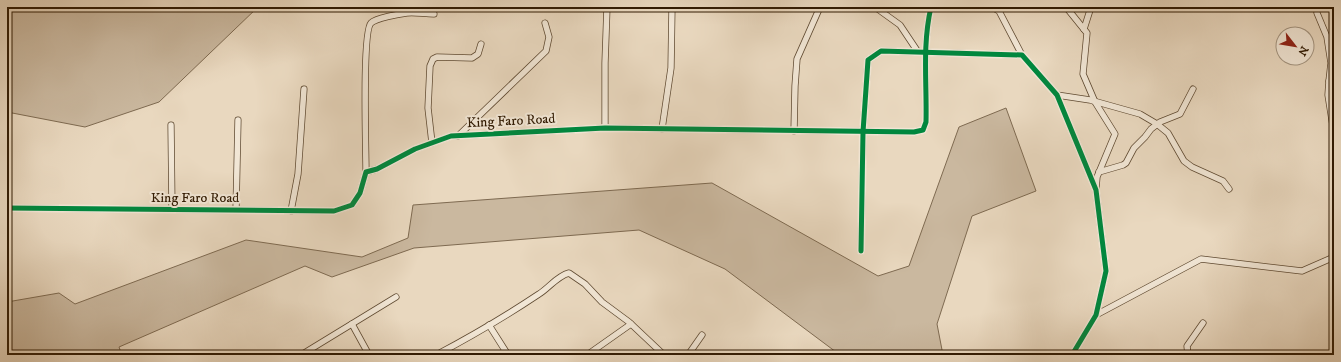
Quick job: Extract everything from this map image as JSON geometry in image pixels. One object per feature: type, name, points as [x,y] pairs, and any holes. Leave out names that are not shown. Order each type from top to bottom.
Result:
[{"type":"street","points":[[605,128],[607,7]]},
{"type":"street","points":[[662,129],[671,68],[672,7]]},
{"type":"street","points":[[794,131],[797,60],[820,7]]},
{"type":"street","points":[[875,7],[900,25],[918,52]]},
{"type":"street","name":"King Faro Road","points":[[7,208],[334,211],[352,205],[360,193],[366,172],[377,169],[415,149],[451,136],[605,128],[914,132],[923,130],[926,122],[926,26],[931,7]]},
{"type":"street","points":[[992,7],[999,11],[1022,55],[1057,95],[1096,190]]},
{"type":"street","points":[[1066,7],[1087,33],[1083,74],[1095,102],[1115,134],[1097,177],[1096,190],[1106,271],[1096,314],[1072,355]]},
{"type":"street","points":[[1084,29],[1091,7]]},
{"type":"street","points":[[366,172],[366,64],[369,27],[372,22],[380,19],[408,13],[434,14]]},
{"type":"street","points":[[1317,13],[1327,37],[1331,63],[1328,95],[1334,133]]},
{"type":"street","points":[[458,136],[546,51],[549,37],[545,23]]},
{"type":"street","points":[[432,143],[428,108],[430,66],[433,60],[438,57],[472,58],[478,54],[481,44]]},
{"type":"street","points":[[861,251],[863,132],[868,60],[881,51],[1022,55]]},
{"type":"street","points":[[1329,82],[1334,77]]},
{"type":"street","points":[[1099,172],[1123,165],[1134,148],[1151,129],[1157,124],[1180,114],[1183,111],[1193,88]]},
{"type":"street","points":[[291,211],[298,174],[304,89]]},
{"type":"street","points":[[1057,95],[1090,100],[1140,114],[1157,124],[1168,133],[1184,161],[1195,168],[1223,181],[1229,189]]},
{"type":"street","points":[[236,210],[238,120]]},
{"type":"street","points":[[171,125],[172,210]]},
{"type":"street","points":[[1096,314],[1201,259],[1302,271],[1334,257]]},
{"type":"street","points":[[436,355],[489,325],[544,291],[564,274],[569,273],[585,284],[602,302],[631,324],[664,355]]},
{"type":"street","points":[[301,355],[396,297]]},
{"type":"street","points":[[1188,355],[1187,346],[1203,323]]},
{"type":"street","points":[[352,324],[369,355]]},
{"type":"street","points":[[587,355],[631,324]]},
{"type":"street","points":[[489,325],[508,355]]},
{"type":"street","points":[[688,355],[702,335]]},
{"type":"shaded area","points":[[7,7],[258,7],[159,102],[85,127],[7,112]]},
{"type":"shaded area","points":[[1006,108],[1036,191],[972,216],[937,324],[943,355],[840,355],[725,269],[639,230],[414,248],[332,277],[305,266],[119,347],[122,355],[7,355],[7,302],[59,293],[75,304],[246,240],[362,257],[408,238],[413,205],[712,183],[878,276],[909,266],[959,127]]},
{"type":"waterway","points":[[7,10],[22,7]]},
{"type":"cycle path","points":[[7,208],[334,211],[352,205],[360,193],[366,172],[377,169],[415,149],[451,136],[605,128],[914,132],[923,130],[926,122],[926,50],[928,22],[931,7]]},
{"type":"cycle path","points":[[861,251],[863,132],[868,60],[881,51],[1022,55],[1057,95],[1096,190],[1106,271],[1096,315],[1072,355]]}]
